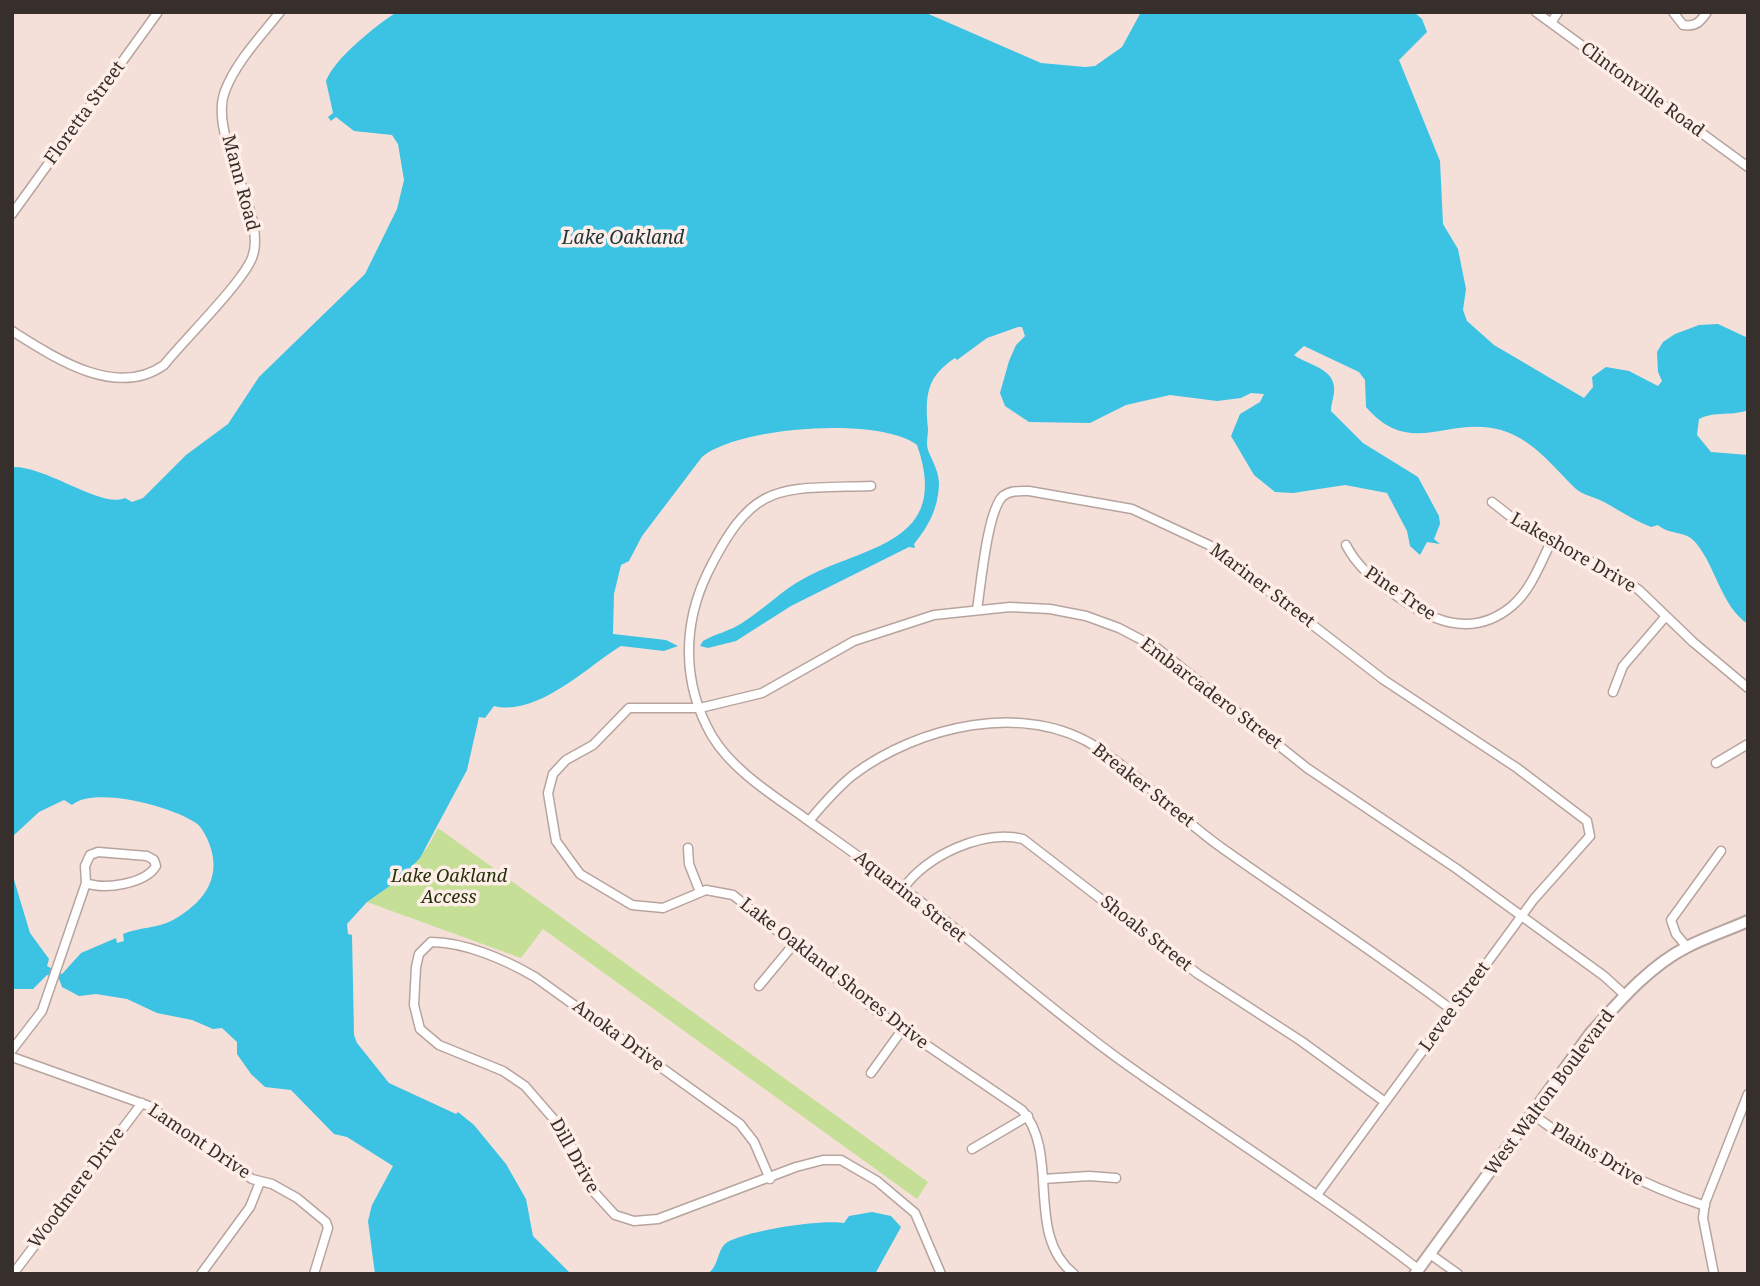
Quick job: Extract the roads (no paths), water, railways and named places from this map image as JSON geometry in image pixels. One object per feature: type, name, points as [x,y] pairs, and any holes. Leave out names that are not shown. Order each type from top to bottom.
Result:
[{"type":"main road","name":"West Walton Boulevard","points":[[1417,1272],[1590,1034],[1626,996],[1662,964],[1687,947],[1748,921]]},
{"type":"street","name":"Floretta Street","points":[[12,214],[158,12]]},
{"type":"street","name":"Mann Road","points":[[12,331],[46,352],[97,374],[136,379],[164,365],[253,257],[254,231],[232,156],[222,103],[236,70],[281,12]]},
{"type":"street","name":"Clintonville Road","points":[[1536,12],[1748,167]]},
{"type":"street","points":[[1551,23],[1558,12]]},
{"type":"street","points":[[1673,12],[1683,25],[1691,26],[1699,23],[1707,12]]},
{"type":"street","name":"Aquarina Street","points":[[871,486],[789,489],[762,499],[741,517],[718,553],[697,594],[690,624],[689,657],[700,708],[726,754],[809,821],[903,889],[1073,1024],[1317,1195],[1417,1272]]},
{"type":"street","name":"Mariner Street","points":[[977,609],[993,516],[1003,497],[1014,490],[1029,491],[1132,509],[1209,545],[1384,681],[1517,768],[1587,821]]},
{"type":"street","name":"Lakeshore Drive","points":[[1492,502],[1513,521],[1617,575],[1639,590],[1748,688]]},
{"type":"street","name":"Pine Tree","points":[[1346,545],[1355,563],[1401,599],[1437,621],[1452,624],[1476,623],[1512,606],[1529,586],[1550,542]]},
{"type":"street","name":"Embarcadero Street","points":[[700,708],[762,693],[854,641],[934,615],[977,609],[1050,609],[1086,616],[1119,628],[1157,648],[1307,768],[1457,869],[1604,976],[1626,996]]},
{"type":"street","points":[[1613,692],[1623,666],[1666,616]]},
{"type":"street","points":[[688,848],[689,864],[701,892],[674,905],[650,909],[632,905],[580,874],[556,841],[548,793],[553,774],[558,767],[593,745],[629,708],[700,708]]},
{"type":"street","name":"Breaker Street","points":[[809,821],[839,787],[856,774],[915,743],[962,728],[998,722],[1048,726],[1097,747],[1216,844],[1365,945],[1452,1010]]},
{"type":"street","points":[[1716,763],[1748,744]]},
{"type":"street","name":"Levee Street","points":[[1317,1195],[1521,917],[1590,836],[1587,821]]},
{"type":"street","name":"Shoals Street","points":[[903,889],[928,864],[961,847],[996,838],[1023,839],[1198,974],[1301,1041],[1385,1102]]},
{"type":"street","points":[[1687,947],[1676,934],[1671,919],[1721,851]]},
{"type":"street","points":[[12,1050],[39,1019],[86,883],[86,859],[98,852],[147,856],[154,860],[156,866],[151,873],[135,880],[99,886],[86,883]]},
{"type":"street","name":"Lake Oakland Shores Drive","points":[[701,892],[716,890],[733,895],[902,1030],[1006,1097],[1028,1116]]},
{"type":"street","name":"Anoka Drive","points":[[431,942],[445,942],[513,965],[567,999],[740,1124],[754,1142],[770,1179]]},
{"type":"street","name":"Dill Drive","points":[[431,942],[419,954],[416,967],[414,1005],[420,1029],[439,1045],[503,1071],[525,1086],[564,1131],[594,1192],[615,1214],[634,1221],[658,1219],[822,1160],[841,1160],[915,1213],[941,1274]]},
{"type":"street","points":[[758,986],[793,945]]},
{"type":"street","points":[[871,1073],[902,1030]]},
{"type":"street","name":"Lamont Drive","points":[[12,1057],[142,1103],[163,1114],[241,1172],[260,1182],[280,1187],[326,1222],[328,1233],[314,1274]]},
{"type":"street","points":[[1714,1274],[1703,1218],[1704,1206],[1748,1094]]},
{"type":"street","name":"Woodmere Drive","points":[[13,1274],[142,1103]]},
{"type":"street","name":"Plains Drive","points":[[1532,1114],[1609,1167],[1651,1188],[1704,1206]]},
{"type":"street","points":[[972,1149],[1028,1116],[1035,1131],[1049,1232],[1067,1268],[1074,1274]]},
{"type":"street","points":[[1043,1179],[1089,1176],[1116,1178]]},
{"type":"street","points":[[201,1274],[250,1207],[260,1182]]},
{"type":"street","points":[[1430,1254],[1458,1274]]},
{"type":"water","name":"Lake Oakland","points":[[397,12],[924,12],[1041,63],[1085,67],[1095,66],[1122,47],[1141,12],[1414,12],[1422,19],[1427,32],[1399,60],[1440,161],[1443,224],[1458,249],[1466,289],[1463,310],[1467,321],[1494,345],[1584,398],[1593,387],[1592,377],[1606,367],[1629,371],[1658,386],[1662,381],[1658,372],[1657,352],[1663,342],[1675,334],[1699,325],[1718,324],[1748,338],[1748,410],[1699,419],[1697,435],[1711,452],[1748,455],[1748,624],[1731,607],[1703,553],[1692,539],[1658,525],[1651,527],[1581,492],[1533,447],[1512,434],[1482,427],[1414,433],[1398,430],[1383,422],[1366,407],[1365,380],[1359,372],[1304,346],[1294,355],[1327,373],[1334,385],[1331,411],[1363,443],[1418,477],[1439,516],[1440,524],[1434,539],[1440,544],[1427,542],[1420,555],[1410,546],[1407,531],[1387,493],[1345,485],[1293,493],[1275,492],[1254,475],[1231,436],[1240,414],[1260,402],[1264,394],[1251,393],[1241,398],[1217,401],[1170,395],[1126,405],[1090,423],[1029,422],[1005,406],[1000,393],[1016,345],[1025,336],[1022,327],[1018,327],[987,338],[957,360],[955,358],[945,365],[933,380],[927,407],[927,445],[939,485],[937,502],[924,531],[914,544],[915,548],[909,547],[791,606],[736,641],[708,648],[700,646],[703,641],[742,623],[803,579],[896,537],[912,522],[923,503],[925,478],[917,445],[898,436],[872,430],[842,428],[775,432],[745,438],[720,447],[702,457],[642,536],[629,561],[621,565],[614,594],[613,634],[666,640],[678,646],[664,651],[621,646],[545,697],[511,707],[494,706],[485,718],[479,717],[467,770],[420,858],[397,881],[367,902],[347,924],[348,934],[352,935],[354,1035],[357,1043],[389,1083],[456,1114],[458,1112],[474,1125],[506,1164],[526,1199],[533,1236],[571,1274],[375,1274],[368,1221],[372,1205],[393,1166],[347,1137],[334,1134],[291,1090],[265,1087],[251,1074],[237,1054],[237,1042],[222,1028],[213,1029],[192,1020],[157,1013],[127,999],[96,994],[79,996],[62,987],[59,979],[47,975],[33,989],[12,989],[12,873],[30,933],[49,959],[47,966],[62,974],[81,953],[116,938],[117,943],[124,941],[123,934],[167,923],[183,914],[207,889],[211,880],[213,858],[209,843],[198,825],[169,810],[114,798],[97,797],[72,805],[64,800],[39,812],[12,837],[12,467],[40,473],[102,498],[125,498],[132,502],[143,498],[186,455],[228,424],[259,377],[365,274],[397,209],[404,180],[398,144],[392,135],[354,131],[336,117],[331,121],[328,117],[333,113],[326,81],[347,53]]},
{"type":"water","points":[[872,1212],[891,1216],[901,1227],[875,1274],[707,1274],[714,1267],[723,1246],[735,1239],[783,1227],[844,1223],[849,1216]]},
{"type":"park label","name":"Lake Oakland Access","points":[[449,887]]}]
